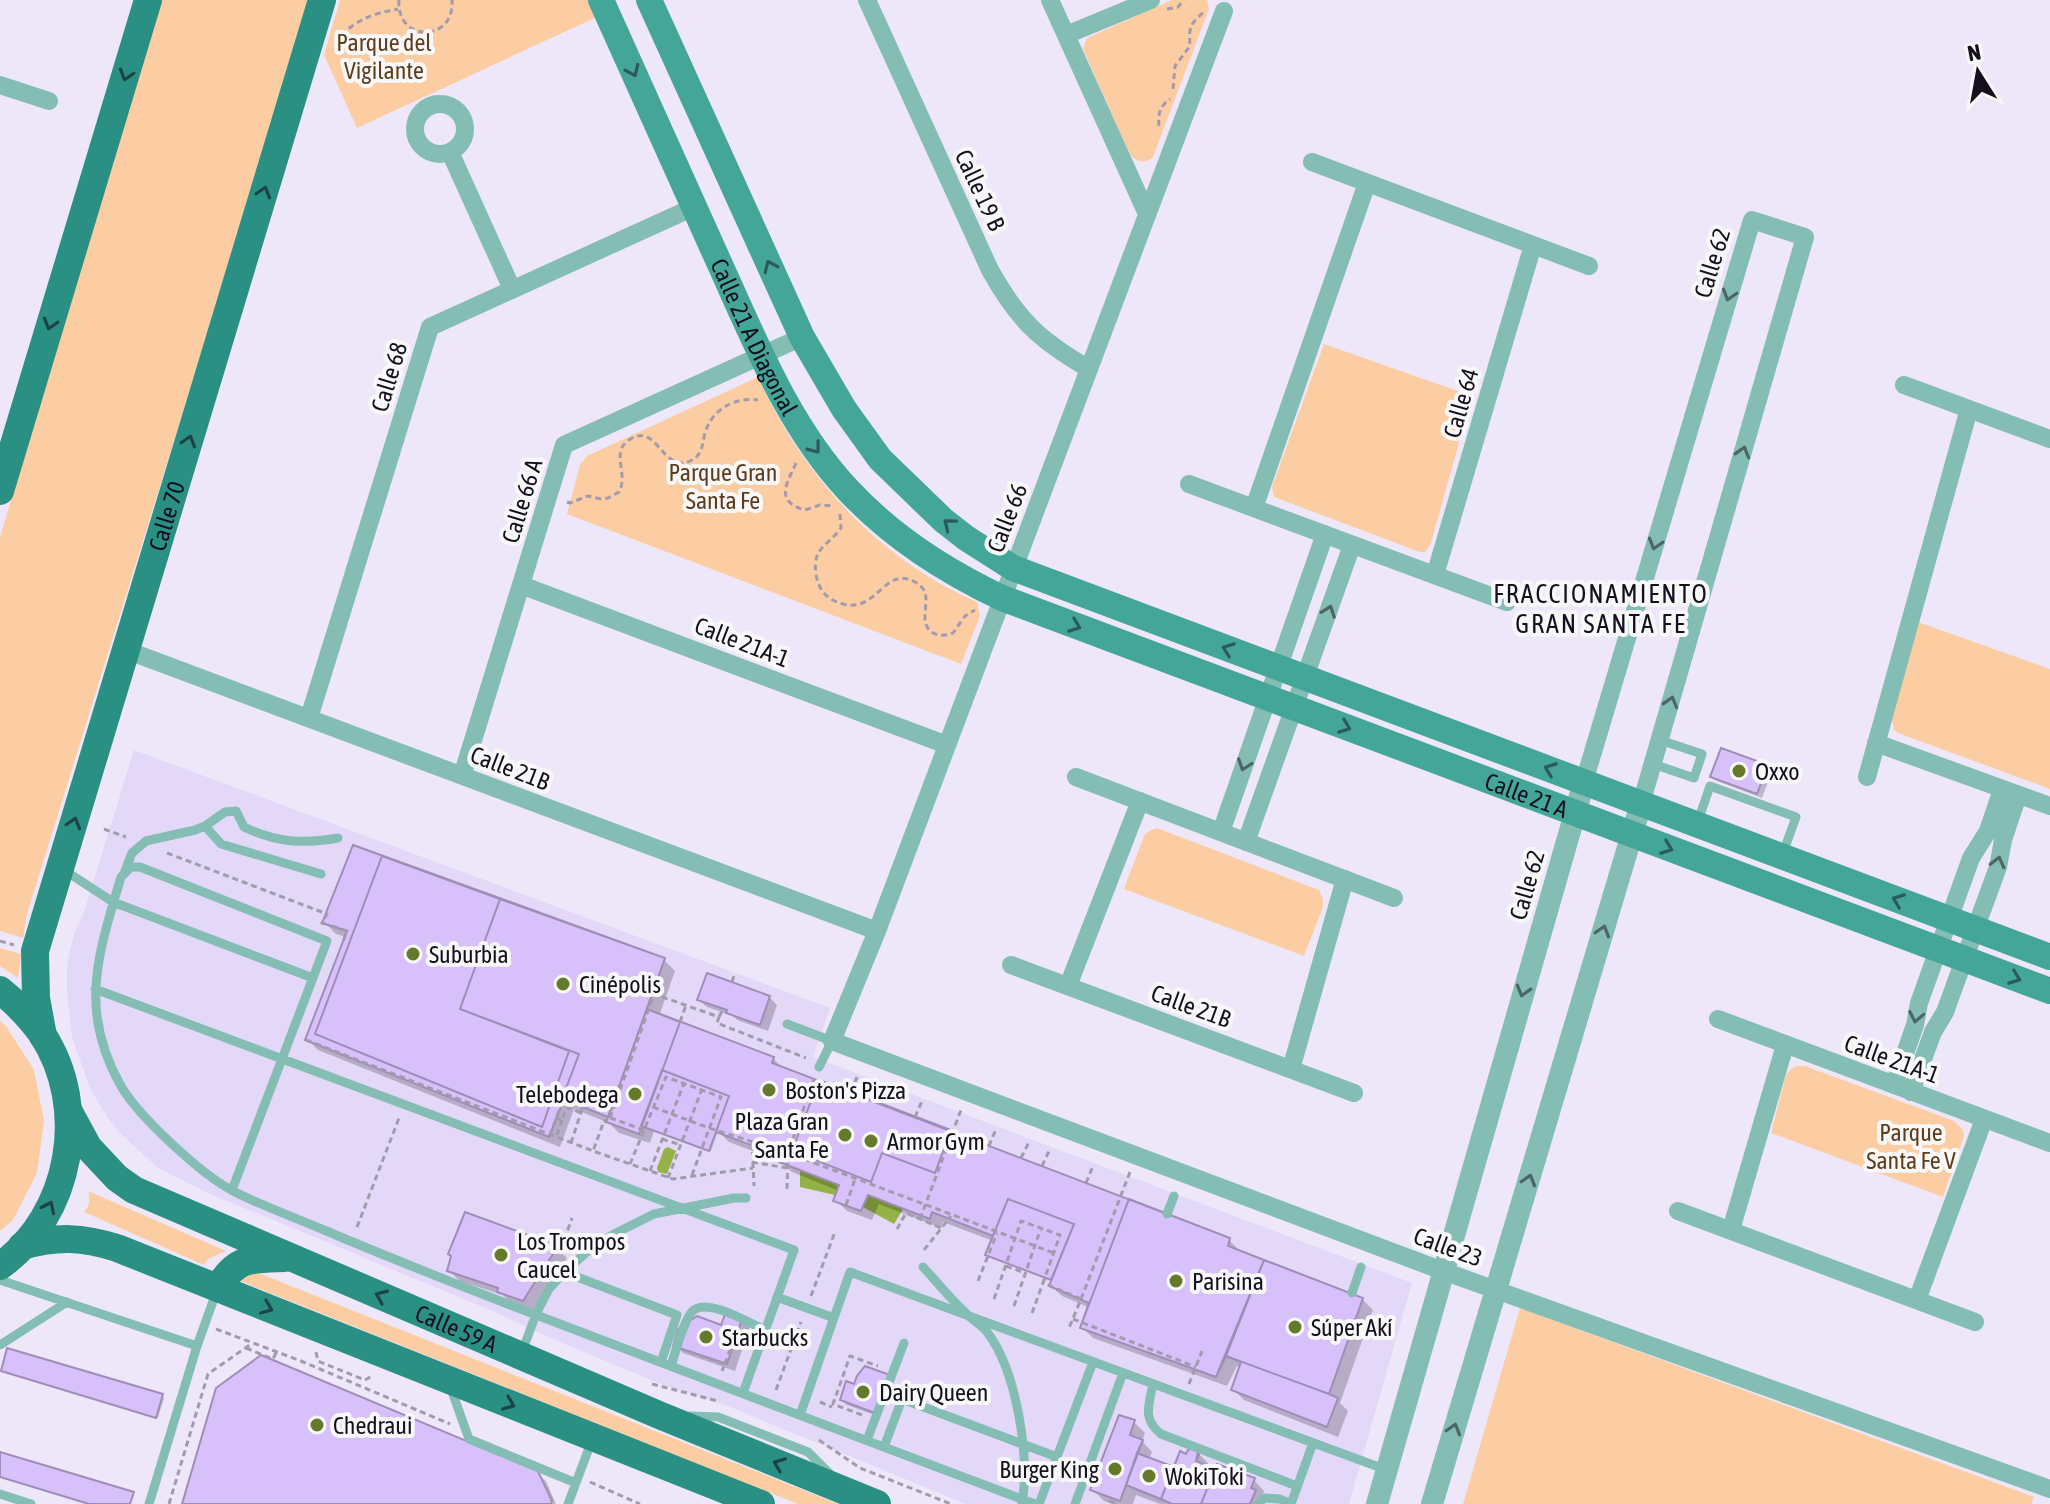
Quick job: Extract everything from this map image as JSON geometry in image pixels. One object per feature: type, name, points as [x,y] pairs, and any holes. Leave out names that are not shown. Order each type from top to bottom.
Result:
[{"type":"main road","points":[[0,491],[148,0]]},
{"type":"main road","name":"Calle 70","points":[[43,1036],[36,998],[35,951],[322,0]]},
{"type":"main road","name":"Calle 21 A Diagonal","points":[[601,0],[762,357],[799,429],[846,489],[876,519],[990,604]]},
{"type":"main road","name":"Calle 21 A Diagonal","points":[[649,0],[802,337],[844,409],[880,459],[943,520],[1013,568]]},
{"type":"main road","name":"Calle 21 A","points":[[1013,568],[2050,957]]},
{"type":"main road","name":"Calle 21 A","points":[[990,604],[1267,698],[2050,991]]},
{"type":"main road","points":[[0,990],[22,1009],[43,1036],[60,1072],[69,1112],[68,1148],[60,1184],[45,1217],[22,1246],[0,1266]]},
{"type":"main road","name":"Calle 59 A","points":[[69,1112],[88,1147],[117,1178],[134,1190],[659,1415],[877,1504]]},
{"type":"main road","name":"Calle 59 A","points":[[22,1246],[68,1238],[117,1248],[593,1437],[748,1502]]},
{"type":"main road","points":[[218,1288],[228,1272],[240,1264],[255,1259],[293,1258]]},
{"type":"street","name":"Calle 19 B","points":[[867,0],[984,256],[1014,310],[1035,333],[1089,369]]},
{"type":"street","points":[[1050,0],[1147,214]]},
{"type":"street","points":[[1066,35],[1157,4]]},
{"type":"street","name":"Calle 66","points":[[832,1041],[947,745],[990,604],[1013,568],[1147,214],[1215,8]]},
{"type":"street","points":[[0,85],[49,101]]},
{"type":"street","points":[[450,152],[512,289]]},
{"type":"street","points":[[1312,162],[1589,266]]},
{"type":"street","points":[[1254,508],[1367,183]]},
{"type":"street","name":"Calle 68","points":[[309,718],[430,327],[694,207]]},
{"type":"street","name":"Calle 62","points":[[1377,1504],[1574,813],[1752,220],[1805,237],[1653,764],[1432,1504]]},
{"type":"street","name":"Calle 64","points":[[1435,575],[1533,245]]},
{"type":"street","name":"Calle 66 A","points":[[462,776],[564,445],[802,337]]},
{"type":"street","points":[[1904,385],[2050,439]]},
{"type":"street","points":[[1867,777],[1969,409]]},
{"type":"street","points":[[1189,484],[1507,602]]},
{"type":"street","points":[[1221,832],[1325,534]]},
{"type":"street","points":[[1246,842],[1352,545]]},
{"type":"street","name":"Calle 21A-1","points":[[521,585],[947,745]]},
{"type":"street","name":"Calle 21B","points":[[126,650],[877,931]]},
{"type":"street","points":[[1876,743],[2050,806]]},
{"type":"street","points":[[1076,777],[1394,898]]},
{"type":"street","points":[[1902,1088],[1919,1003],[1971,858],[2010,792]]},
{"type":"street","points":[[1902,1088],[1945,1012],[1998,867],[2010,792]]},
{"type":"street","points":[[1068,986],[1140,801]]},
{"type":"street","points":[[1291,1069],[1345,879]]},
{"type":"street","name":"Calle 21B","points":[[1011,965],[1354,1093]]},
{"type":"street","name":"Calle 21A-1","points":[[1718,1019],[2050,1143]]},
{"type":"street","name":"Calle 23","points":[[832,1041],[1443,1271],[2050,1489]]},
{"type":"street","points":[[1731,1230],[1785,1045]]},
{"type":"street","points":[[1917,1300],[1984,1119]]},
{"type":"street","points":[[1678,1211],[1975,1322]]},
{"type":"lane","points":[[1653,764],[1694,778],[1702,754],[1660,740]]},
{"type":"lane","points":[[1696,824],[1710,786],[1796,817],[1782,856]]},
{"type":"lane","points":[[338,838],[297,842],[272,839],[244,827],[236,811],[225,812],[205,826],[146,841],[132,853],[121,877],[98,964],[95,989],[97,1021],[106,1056],[123,1089],[164,1136],[202,1170],[232,1190],[424,1272],[1022,1502],[1037,1504],[1093,1362]]},
{"type":"lane","points":[[205,826],[221,844],[321,874]]},
{"type":"lane","points":[[125,871],[140,867],[327,941],[232,1190]]},
{"type":"lane","points":[[60,868],[113,902],[313,978]]},
{"type":"lane","points":[[95,989],[794,1250],[743,1393]]},
{"type":"lane","points":[[787,1024],[832,1041],[819,1067]]},
{"type":"lane","points":[[1167,1214],[1174,1196]]},
{"type":"lane","points":[[520,1356],[549,1289],[589,1250],[654,1214],[746,1198]]},
{"type":"lane","points":[[923,1267],[968,1316],[987,1331],[999,1353],[1011,1384],[1020,1422],[1025,1464],[1022,1502]]},
{"type":"lane","points":[[1352,1293],[1361,1267]]},
{"type":"lane","points":[[564,1272],[677,1315],[661,1362]]},
{"type":"lane","points":[[800,1415],[850,1272],[1387,1470]]},
{"type":"lane","points":[[0,1280],[197,1346]]},
{"type":"lane","points":[[149,1504],[218,1288]]},
{"type":"lane","points":[[777,1297],[834,1318]]},
{"type":"lane","points":[[0,1345],[67,1302]]},
{"type":"lane","points":[[671,1366],[688,1317],[693,1309],[702,1305],[714,1307],[765,1330]]},
{"type":"lane","points":[[867,1440],[904,1343]]},
{"type":"lane","points":[[1075,1504],[1123,1373]]},
{"type":"lane","points":[[447,1379],[469,1439],[577,1480]]},
{"type":"lane","points":[[1153,1384],[1148,1418],[1151,1427],[1161,1434],[1297,1486]]},
{"type":"lane","points":[[884,1447],[902,1399],[1057,1457]]},
{"type":"lane","points":[[568,1504],[593,1437]]},
{"type":"lane","points":[[1258,1504],[1264,1498],[1280,1499],[1291,1504],[1313,1443]]},
{"type":"lane","points":[[0,1494],[24,1503]]},
{"type":"path","points":[[399,0],[401,17],[421,32],[430,32],[445,24],[453,8],[452,0]]},
{"type":"path","points":[[1157,4],[1178,7],[1184,0]]},
{"type":"path","points":[[1159,133],[1157,116],[1173,95],[1175,66],[1190,46],[1191,24],[1205,10],[1215,8]]},
{"type":"path","points":[[341,35],[353,23],[375,13],[398,9]]},
{"type":"path","points":[[548,496],[570,503],[588,496],[601,499],[615,495],[624,481],[620,457],[629,439],[642,435],[649,437],[667,458],[674,462],[686,462],[702,449],[707,426],[725,406],[741,399],[765,401]]},
{"type":"path","points":[[798,457],[785,486],[790,502],[805,510],[828,505],[840,514],[841,528],[821,547],[815,559],[817,579],[825,595],[836,602],[858,605],[876,596],[894,579],[912,580],[922,588],[927,598],[925,617],[928,628],[942,636],[953,633],[965,616],[990,604]]},
{"type":"path","points":[[104,829],[327,914],[322,923],[347,931]]},
{"type":"path","points":[[732,982],[734,976]]},
{"type":"path","points":[[593,1151],[604,1121],[610,1118],[654,994],[719,1017]]},
{"type":"path","points":[[680,1022],[686,1005]]},
{"type":"path","points":[[723,1009],[717,1023],[816,1062],[814,1065],[819,1067],[788,1153],[787,1189]]},
{"type":"path","points":[[305,1040],[668,1178],[752,1165],[787,1168]]},
{"type":"path","points":[[630,1164],[666,1077],[721,1097],[692,1176]]},
{"type":"path","points":[[851,1092],[857,1077]]},
{"type":"path","points":[[650,1171],[684,1083]]},
{"type":"path","points":[[668,1178],[702,1089]]},
{"type":"path","points":[[550,1135],[566,1092],[613,1110]]},
{"type":"path","points":[[571,1143],[585,1100]]},
{"type":"path","points":[[915,1117],[922,1101]]},
{"type":"path","points":[[556,1137],[567,1107],[581,1113]]},
{"type":"path","points":[[653,1107],[788,1153],[1054,1253]]},
{"type":"path","points":[[352,1241],[400,1115]]},
{"type":"path","points":[[920,1219],[959,1115]]},
{"type":"path","points":[[556,1118],[562,1120]]},
{"type":"path","points":[[610,1118],[644,1130]]},
{"type":"path","points":[[989,1146],[996,1129]]},
{"type":"path","points":[[662,1139],[681,1145]]},
{"type":"path","points":[[752,1142],[754,1190]]},
{"type":"path","points":[[1021,1158],[1029,1142]]},
{"type":"path","points":[[1042,1166],[1050,1149]]},
{"type":"path","points":[[1069,1328],[1136,1156]]},
{"type":"path","points":[[1086,1183],[1093,1166]]},
{"type":"path","points":[[846,1205],[855,1179]]},
{"type":"path","points":[[897,1229],[906,1213],[941,1228]]},
{"type":"path","points":[[924,1250],[951,1216]]},
{"type":"path","points":[[561,1249],[572,1218]]},
{"type":"path","points":[[994,1299],[1021,1221],[1041,1228],[1060,1235],[1032,1313]]},
{"type":"path","points":[[1014,1306],[1041,1228]]},
{"type":"path","points":[[978,1281],[997,1232]]},
{"type":"path","points":[[1006,1266],[1025,1273]]},
{"type":"path","points":[[1043,1283],[1081,1299]]},
{"type":"path","points":[[1073,1319],[1196,1367]]},
{"type":"path","points":[[215,1329],[465,1430]]},
{"type":"path","points":[[725,1364],[736,1333]]},
{"type":"path","points":[[169,1504],[208,1374],[253,1343]]},
{"type":"path","points":[[246,1348],[273,1359],[277,1352]]},
{"type":"path","points":[[1188,1388],[1202,1351]]},
{"type":"path","points":[[869,1417],[833,1404],[850,1356],[888,1369]]},
{"type":"path","points":[[577,1480],[640,1504]]},
{"type":"path","points":[[1109,1501],[1118,1504]]},
{"type":"shaded area","points":[[134,750],[830,1008],[813,1057],[1412,1283],[1349,1504],[966,1504],[725,1405],[671,1388],[550,1338],[495,1312],[208,1193],[158,1168],[120,1133],[89,1086],[72,1037],[67,993],[67,965],[74,934],[84,912]]},
{"type":"shaded area","points":[[668,1147],[676,1151],[667,1174],[658,1172],[657,1168],[664,1149]]},
{"type":"shaded area","points":[[800,1170],[839,1185],[835,1195],[800,1187]]},
{"type":"shaded area","points":[[868,1195],[903,1209],[894,1224],[863,1207]]},
{"type":"green space","points":[[160,0],[311,0],[27,914],[23,938],[0,931],[0,537]]},
{"type":"green space","name":"Parque del Vigilante","points":[[340,0],[592,0],[599,16],[357,128],[324,55]]},
{"type":"green space","points":[[1172,0],[1207,0],[1209,9],[1153,157],[1140,161],[1129,153],[1083,49],[1087,38]]},
{"type":"green space","points":[[1324,344],[1472,396],[1431,543],[1425,552],[1274,497],[1272,487]]},
{"type":"green space","name":"Parque Gran Santa Fe","points":[[758,377],[797,447],[820,480],[847,510],[907,563],[977,602],[980,616],[961,664],[567,514],[580,465],[587,456]]},
{"type":"green space","points":[[1918,622],[2050,669],[2050,789],[1894,730],[1892,719]]},
{"type":"green space","points":[[1157,828],[1319,890],[1323,907],[1304,956],[1124,889],[1144,836]]},
{"type":"green space","points":[[0,948],[21,954],[18,978],[0,966]]},
{"type":"green space","points":[[0,1021],[34,1070],[44,1121],[37,1173],[13,1220],[0,1231]]},
{"type":"green space","name":"Parque Santa Fe V","points":[[1796,1066],[1805,1066],[1954,1121],[1963,1130],[1964,1136],[1943,1197],[1771,1133],[1786,1075]]},
{"type":"green space","points":[[88,1191],[226,1251],[208,1259],[204,1265],[84,1212],[89,1202]]},
{"type":"green space","points":[[246,1268],[838,1504],[798,1504],[233,1278]]},
{"type":"green space","points":[[1520,1308],[2034,1497],[2031,1504],[1463,1504]]},
{"type":"building","name":"Oxxo","points":[[1721,748],[1768,765],[1757,794],[1710,777]]},
{"type":"building","name":"Plaza Gran Santa Fe","points":[[353,845],[665,958],[647,1009],[774,1057],[772,1063],[1230,1238],[1228,1246],[1363,1298],[1329,1394],[1338,1398],[1327,1427],[1231,1390],[1241,1362],[1226,1356],[1216,1377],[1080,1328],[1089,1303],[1049,1286],[1074,1224],[1008,1199],[993,1236],[932,1212],[930,1219],[868,1195],[861,1211],[833,1201],[839,1185],[779,1162],[780,1156],[716,1132],[729,1096],[662,1070],[639,1134],[606,1122],[608,1117],[564,1099],[549,1137],[305,1040],[347,931],[322,923]]},
{"type":"building","name":"Suburbia","points":[[382,856],[500,899],[460,1009],[569,1051],[542,1127],[315,1034]]},
{"type":"building","name":"Cinépolis","points":[[500,899],[665,958],[608,1117],[562,1099],[579,1054],[460,1009]]},
{"type":"building","points":[[707,973],[770,996],[760,1025],[697,1000]]},
{"type":"building","name":"Telebodega","points":[[647,1009],[680,1022],[639,1134],[606,1122]]},
{"type":"building","points":[[662,1070],[729,1096],[709,1151],[641,1126]]},
{"type":"building","name":"Armor Gym","points":[[819,1080],[951,1130],[935,1173],[882,1153],[871,1182],[792,1151]]},
{"type":"building","points":[[1008,1199],[1074,1224],[1051,1280],[985,1255]]},
{"type":"building","name":"Parisina","points":[[1129,1199],[1230,1238],[1228,1246],[1264,1260],[1216,1377],[1080,1328]]},
{"type":"building","name":"Los Trompos Caucel","points":[[465,1212],[558,1246],[523,1301],[497,1292],[498,1288],[447,1271],[451,1256],[448,1254]]},
{"type":"building","name":"Súper Akí","points":[[1264,1260],[1363,1298],[1329,1394],[1226,1356]]},
{"type":"building","name":"Starbucks","points":[[727,1309],[743,1316],[727,1364],[673,1346],[678,1329],[697,1316],[721,1325]]},
{"type":"building","points":[[7,1348],[163,1394],[156,1418],[1,1371]]},
{"type":"building","name":"Chedraui","points":[[261,1355],[538,1471],[551,1504],[182,1504],[216,1388]]},
{"type":"building","name":"Dairy Queen","points":[[865,1366],[890,1375],[875,1413],[840,1400],[846,1381],[854,1384]]},
{"type":"building","points":[[1119,1415],[1135,1420],[1130,1435],[1143,1440],[1137,1453],[1174,1467],[1180,1451],[1186,1454],[1193,1448],[1198,1452],[1196,1461],[1215,1469],[1217,1464],[1255,1478],[1251,1488],[1256,1490],[1250,1504],[1172,1504],[1126,1485],[1120,1501],[1090,1490]]},
{"type":"building","name":"Burger King","points":[[1119,1415],[1135,1420],[1130,1435],[1143,1440],[1120,1501],[1090,1490]]},
{"type":"building","points":[[1193,1448],[1198,1450],[1196,1461],[1215,1469],[1201,1504],[1172,1504],[1161,1499],[1180,1451],[1186,1454]]},
{"type":"building","points":[[0,1452],[134,1492],[130,1504],[89,1504],[0,1477]]},
{"type":"building","name":"WokiToki","points":[[1137,1453],[1174,1467],[1161,1499],[1126,1485]]},
{"type":"building","points":[[1217,1464],[1255,1478],[1251,1488],[1256,1490],[1250,1504],[1201,1504]]},
{"type":"place","name":"Oxxo","points":[[1739,771]]},
{"type":"place","name":"Suburbia","points":[[413,954]]},
{"type":"place","name":"Cinépolis","points":[[563,984]]},
{"type":"place","name":"Boston's Pizza","points":[[769,1090]]},
{"type":"place","name":"Telebodega","points":[[635,1094]]},
{"type":"place","name":"Plaza Gran Santa Fe","points":[[845,1135]]},
{"type":"place","name":"Armor Gym","points":[[871,1141]]},
{"type":"place","name":"Los Trompos Caucel","points":[[501,1255]]},
{"type":"place","name":"Parisina","points":[[1176,1281]]},
{"type":"place","name":"Súper Akí","points":[[1295,1327]]},
{"type":"place","name":"Starbucks","points":[[706,1337]]},
{"type":"place","name":"Dairy Queen","points":[[863,1392]]},
{"type":"place","name":"Chedraui","points":[[317,1425]]},
{"type":"place","name":"Burger King","points":[[1115,1469]]},
{"type":"place","name":"WokiToki","points":[[1149,1476]]},
{"type":"district","name":"FRACCIONAMIENTO GRAN SANTA FE","points":[[1601,609]]}]
